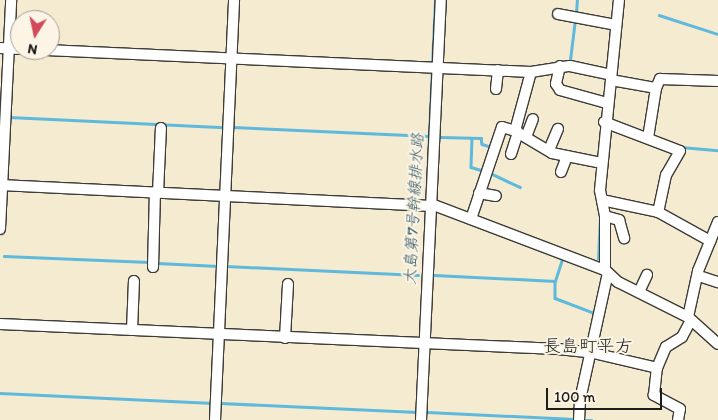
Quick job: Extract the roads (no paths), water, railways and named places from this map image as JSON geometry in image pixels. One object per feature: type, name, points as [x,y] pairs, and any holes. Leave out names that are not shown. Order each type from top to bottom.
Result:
[{"type":"street","points":[[0,229],[4,48],[11,0]]},
{"type":"street","points":[[215,420],[234,0]]},
{"type":"street","points":[[421,420],[422,344],[434,68],[441,0]]},
{"type":"street","points":[[579,420],[606,272],[605,216],[602,200],[601,163],[604,122],[619,0]]},
{"type":"street","points":[[558,14],[616,25]]},
{"type":"street","points":[[60,51],[531,72],[560,66],[656,88]]},
{"type":"street","points":[[560,66],[556,84],[560,90],[607,103]]},
{"type":"street","points":[[496,89],[498,70]]},
{"type":"street","points":[[511,154],[520,133],[531,72]]},
{"type":"street","points":[[648,138],[656,88],[660,79],[718,81]]},
{"type":"street","points":[[520,133],[533,119]]},
{"type":"street","points":[[604,122],[680,151],[666,175],[658,212]]},
{"type":"street","points":[[471,219],[502,127],[520,133],[549,150],[601,163]]},
{"type":"street","points":[[153,267],[161,128]]},
{"type":"street","points":[[549,150],[558,129]]},
{"type":"street","points":[[561,172],[567,156]]},
{"type":"street","points":[[1,185],[429,205],[471,219],[606,272],[689,319],[718,344]]},
{"type":"street","points":[[479,193],[496,196]]},
{"type":"street","points":[[602,200],[658,212],[710,241]]},
{"type":"street","points":[[605,216],[619,220],[624,238]]},
{"type":"street","points":[[678,420],[680,409],[654,395],[657,368],[666,347],[682,337],[689,319],[699,276],[698,272],[718,222]]},
{"type":"street","points":[[639,292],[647,275]]},
{"type":"street","points":[[699,276],[718,282]]},
{"type":"street","points":[[132,330],[134,281]]},
{"type":"street","points":[[286,338],[288,284]]},
{"type":"street","points":[[0,324],[590,352],[657,368]]},
{"type":"waterway","name":"大島第7号幹線排水路","points":[[432,64],[435,0]]},
{"type":"waterway","points":[[576,13],[577,0]]},
{"type":"waterway","points":[[659,15],[718,34]]},
{"type":"waterway","points":[[570,60],[575,19]]},
{"type":"waterway","name":"大島第7号幹線排水路","points":[[426,204],[432,69]]},
{"type":"waterway","points":[[9,117],[224,127]]},
{"type":"waterway","points":[[232,127],[429,136]]},
{"type":"waterway","points":[[440,137],[481,138],[482,144],[491,147]]},
{"type":"waterway","points":[[472,138],[471,167],[484,171]]},
{"type":"waterway","points":[[681,147],[718,150]]},
{"type":"waterway","points":[[490,173],[520,187]]},
{"type":"waterway","name":"大島第7号幹線排水路","points":[[420,336],[426,209]]},
{"type":"waterway","points":[[598,259],[600,216]]},
{"type":"waterway","points":[[4,256],[149,262]]},
{"type":"waterway","points":[[555,281],[562,259]]},
{"type":"waterway","points":[[157,263],[218,266]]},
{"type":"waterway","points":[[226,266],[418,275]]},
{"type":"waterway","points":[[434,275],[555,281],[555,298],[594,313]]},
{"type":"waterway","points":[[0,393],[213,403]]},
{"type":"waterway","points":[[220,403],[417,412]]},
{"type":"waterway","points":[[427,412],[574,419]]},
{"type":"waterway","points":[[584,420],[592,420]]},
{"type":"district","name":"長島町平方","points":[[588,346]]}]
